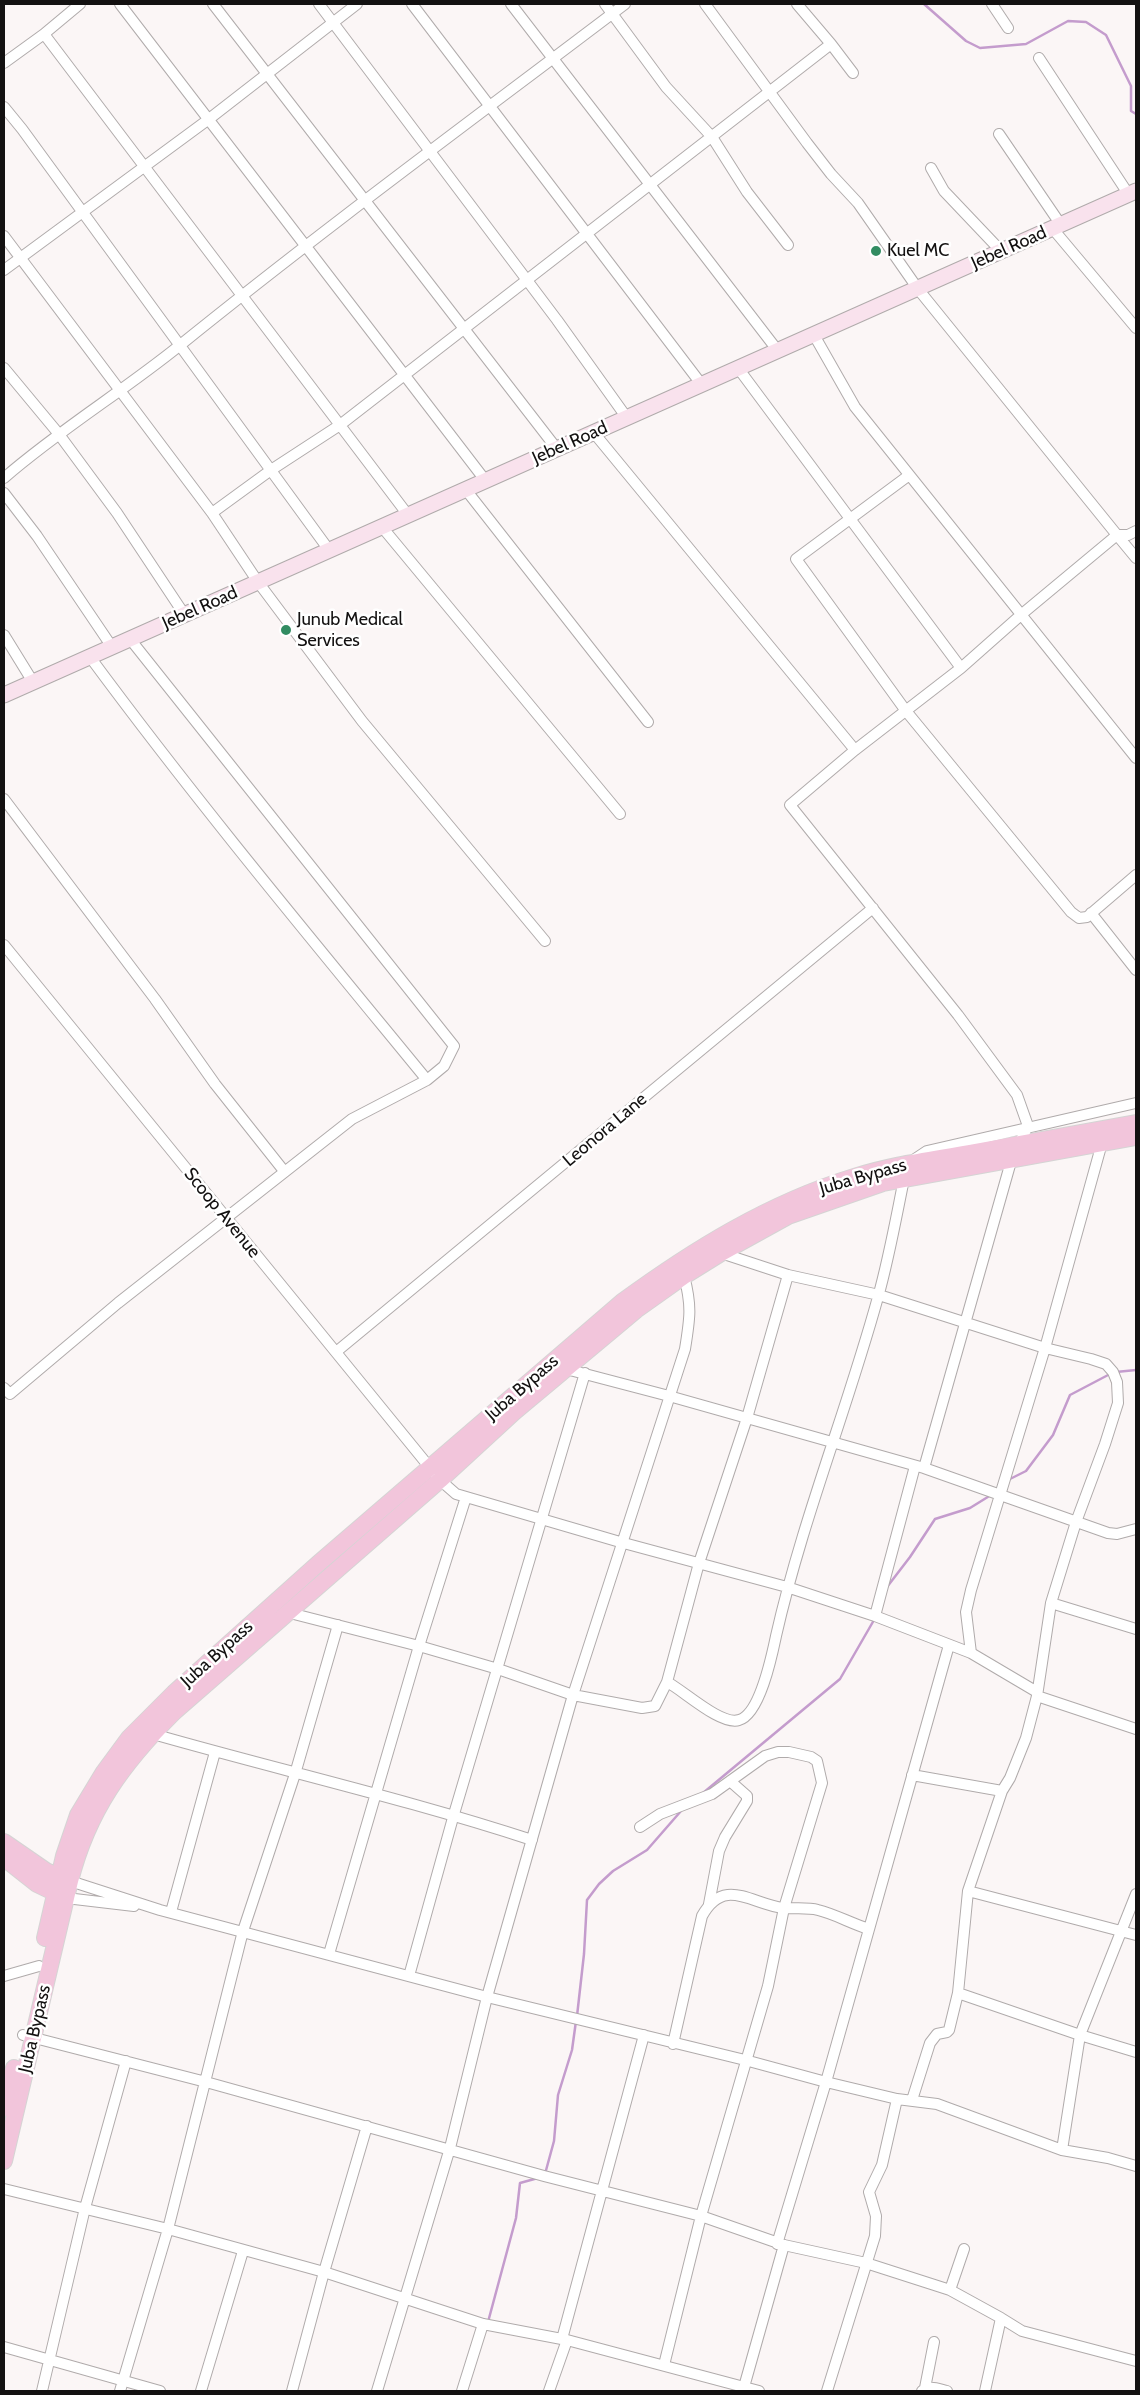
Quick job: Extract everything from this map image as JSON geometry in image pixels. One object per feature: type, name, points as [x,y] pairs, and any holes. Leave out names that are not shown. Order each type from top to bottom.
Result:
[{"type":"main road","name":"Jebel Road","points":[[4,695],[1133,193]]},
{"type":"main road","name":"Juba Bypass","points":[[65,1880],[101,1801],[126,1765],[153,1734],[622,1302],[704,1245],[760,1216],[827,1186],[864,1174],[906,1171],[1015,1151],[1136,1123]]},
{"type":"main road","name":"Juba Bypass","points":[[1015,1151],[1102,1143],[1136,1137]]},
{"type":"main road","name":"Juba Bypass","points":[[65,1880],[71,1833],[78,1816],[104,1772],[129,1738],[198,1671],[435,1473],[514,1412],[636,1310],[684,1276],[767,1226],[906,1171]]},
{"type":"main road","points":[[4,1842],[29,1861],[65,1880],[60,1896],[4,1858]]},
{"type":"main road","name":"Juba Bypass","points":[[4,2161],[28,2036],[39,1966],[60,1896]]},
{"type":"main road","name":"Juba Bypass","points":[[4,2108],[28,2036],[60,1896]]},
{"type":"street","points":[[4,63],[44,34],[80,4]]},
{"type":"street","points":[[120,4],[486,480]]},
{"type":"street","points":[[213,4],[557,449]]},
{"type":"street","points":[[319,4],[527,280],[627,418]]},
{"type":"street","points":[[4,270],[209,119],[357,4]]},
{"type":"street","points":[[412,4],[702,384]]},
{"type":"street","points":[[511,4],[778,351]]},
{"type":"street","points":[[605,4],[666,87],[712,137],[747,192],[788,245]]},
{"type":"street","points":[[4,478],[58,433],[178,347],[305,245],[625,4]]},
{"type":"street","points":[[705,4],[831,174],[858,203],[918,288],[1136,558]]},
{"type":"street","points":[[797,4],[853,73]]},
{"type":"street","points":[[992,4],[1008,28]]},
{"type":"street","points":[[44,34],[408,515]]},
{"type":"street","points":[[212,513],[271,470],[340,426],[831,44]]},
{"type":"street","points":[[1039,58],[1133,193]]},
{"type":"street","points":[[4,107],[328,550]]},
{"type":"street","points":[[999,134],[1057,227],[1136,328]]},
{"type":"street","points":[[931,168],[944,191],[1001,252]]},
{"type":"street","points":[[4,236],[212,513],[258,582],[362,721],[545,941]]},
{"type":"street","points":[[814,335],[855,407],[908,476],[1022,614],[1136,758]]},
{"type":"street","points":[[4,368],[58,433],[117,513],[184,614]]},
{"type":"street","points":[[738,368],[962,668]]},
{"type":"street","points":[[594,432],[856,750]]},
{"type":"street","points":[[908,476],[796,559],[906,711],[1071,912],[1079,918],[1091,913],[1136,875]]},
{"type":"street","points":[[466,490],[648,722]]},
{"type":"street","points":[[4,493],[37,536],[112,647]]},
{"type":"street","points":[[382,527],[620,814]]},
{"type":"street","points":[[875,1616],[990,1241],[1015,1151],[1028,1126],[1017,1095],[958,1015],[790,805],[856,750],[962,668],[1022,614],[1117,535],[1128,535],[1136,531]]},
{"type":"street","points":[[4,635],[33,682]]},
{"type":"street","points":[[4,1388],[10,1394],[225,1217],[352,1119],[428,1080],[444,1066],[454,1046],[130,639]]},
{"type":"street","points":[[90,657],[142,728],[225,833],[428,1080]]},
{"type":"street","points":[[4,799],[149,991],[215,1084],[284,1171]]},
{"type":"street","name":"Leonora Lane","points":[[336,1352],[874,908]]},
{"type":"street","points":[[1091,913],[1136,970]]},
{"type":"street","name":"Scoop Avenue","points":[[4,945],[435,1473],[456,1494],[787,1588],[875,1616],[971,1653],[1037,1694],[1136,1729]]},
{"type":"street","points":[[667,1682],[708,1711],[732,1720],[739,1720],[745,1716],[761,1691],[767,1674],[787,1588],[879,1295],[906,1171],[927,1151],[1028,1126],[1136,1103]]},
{"type":"street","points":[[971,1653],[966,1612],[1045,1348],[1102,1143]]},
{"type":"street","points":[[721,1253],[788,1275],[879,1295],[1045,1348],[1106,1364],[1113,1372],[1117,1382],[1118,1403],[1103,1452],[1076,1522],[1051,1603],[1037,1694],[1026,1738],[1010,1778],[1002,1791],[968,1891],[958,1993],[949,2030],[937,2034],[930,2043],[912,2100]]},
{"type":"street","points":[[286,1612],[419,1646],[498,1669],[573,1694],[649,1708],[655,1706],[667,1682],[699,1563],[747,1418],[788,1275]]},
{"type":"street","points":[[377,2391],[406,2300],[450,2148],[487,1997],[573,1694],[620,1542],[685,1349],[691,1313],[684,1276]]},
{"type":"street","points":[[566,1369],[920,1467],[1108,1533],[1117,1534],[1136,1530]]},
{"type":"street","points":[[409,1976],[454,1814],[586,1373]]},
{"type":"street","points":[[329,1954],[419,1646],[466,1497]]},
{"type":"street","points":[[1051,1603],[1136,1629]]},
{"type":"street","points":[[122,2387],[168,2229],[243,1931],[295,1774],[338,1625]]},
{"type":"street","points":[[744,2387],[780,2245],[949,1645]]},
{"type":"street","points":[[153,1734],[295,1774],[454,1814],[532,1840]]},
{"type":"street","points":[[171,1912],[215,1752]]},
{"type":"street","points":[[640,1827],[660,1814],[712,1794],[765,1756],[778,1752],[811,1757],[817,1761],[822,1782],[784,1908],[768,1986],[701,2216],[664,2366]]},
{"type":"street","points":[[912,1776],[1002,1791]]},
{"type":"street","points":[[709,1904],[719,1851],[747,1801],[746,1796],[730,1781]]},
{"type":"street","points":[[65,1880],[160,1910]]},
{"type":"street","points":[[968,1891],[1136,1935]]},
{"type":"street","points":[[673,2044],[702,1916],[709,1904],[717,1897],[733,1894],[784,1908],[820,1910],[869,1929]]},
{"type":"street","points":[[1062,2150],[1080,2036],[1136,1894]]},
{"type":"street","points":[[60,1896],[171,1912],[487,1997],[644,2034],[673,2044],[745,2060],[897,2099],[937,2104],[1062,2150],[1108,2158],[1136,2166]]},
{"type":"street","points":[[4,1976],[39,1966]]},
{"type":"street","points":[[958,1993],[1080,2036],[1136,2052]]},
{"type":"street","points":[[549,2391],[644,2034]]},
{"type":"street","points":[[28,2036],[450,2148],[544,2176],[701,2216],[780,2245],[866,2263],[950,2290],[1001,2318],[1022,2332],[1136,2361]]},
{"type":"street","points":[[42,2391],[85,2208],[126,2061]]},
{"type":"street","points":[[827,2391],[877,2226],[869,2192],[882,2165],[897,2099]]},
{"type":"street","points":[[292,2391],[324,2272],[367,2126]]},
{"type":"street","points":[[4,2189],[168,2229],[243,2252],[324,2272],[483,2324],[564,2339],[759,2391]]},
{"type":"street","points":[[950,2290],[964,2249]]},
{"type":"street","points":[[201,2391],[243,2252]]},
{"type":"street","points":[[985,2391],[1001,2318]]},
{"type":"street","points":[[462,2391],[483,2324]]},
{"type":"street","points":[[934,2342],[923,2390],[934,2387],[947,2391]]},
{"type":"street","points":[[4,2347],[51,2359],[122,2387],[160,2391]]},
{"type":"waterway","points":[[924,4],[966,41],[980,48],[1026,44],[1068,21],[1086,22],[1106,35],[1131,86],[1131,111],[1136,114]]},
{"type":"waterway","points":[[1116,1372],[1136,1370]]},
{"type":"waterway","points":[[1008,1480],[1026,1471],[1053,1435],[1070,1395],[1110,1374]]},
{"type":"waterway","points":[[887,1587],[935,1519],[970,1508],[991,1495]]},
{"type":"waterway","points":[[703,1793],[840,1679],[874,1620]]},
{"type":"waterway","points":[[577,2016],[584,1954],[587,1900],[599,1884],[613,1871],[647,1850],[681,1811]]},
{"type":"waterway","points":[[545,2174],[554,2141],[558,2095],[572,2050],[576,2021]]},
{"type":"waterway","points":[[488,2322],[516,2218],[520,2183],[538,2178]]},
{"type":"place","name":"Kuel MC","points":[[876,251]]},
{"type":"place","name":"Junub Medical Services","points":[[286,630]]}]
